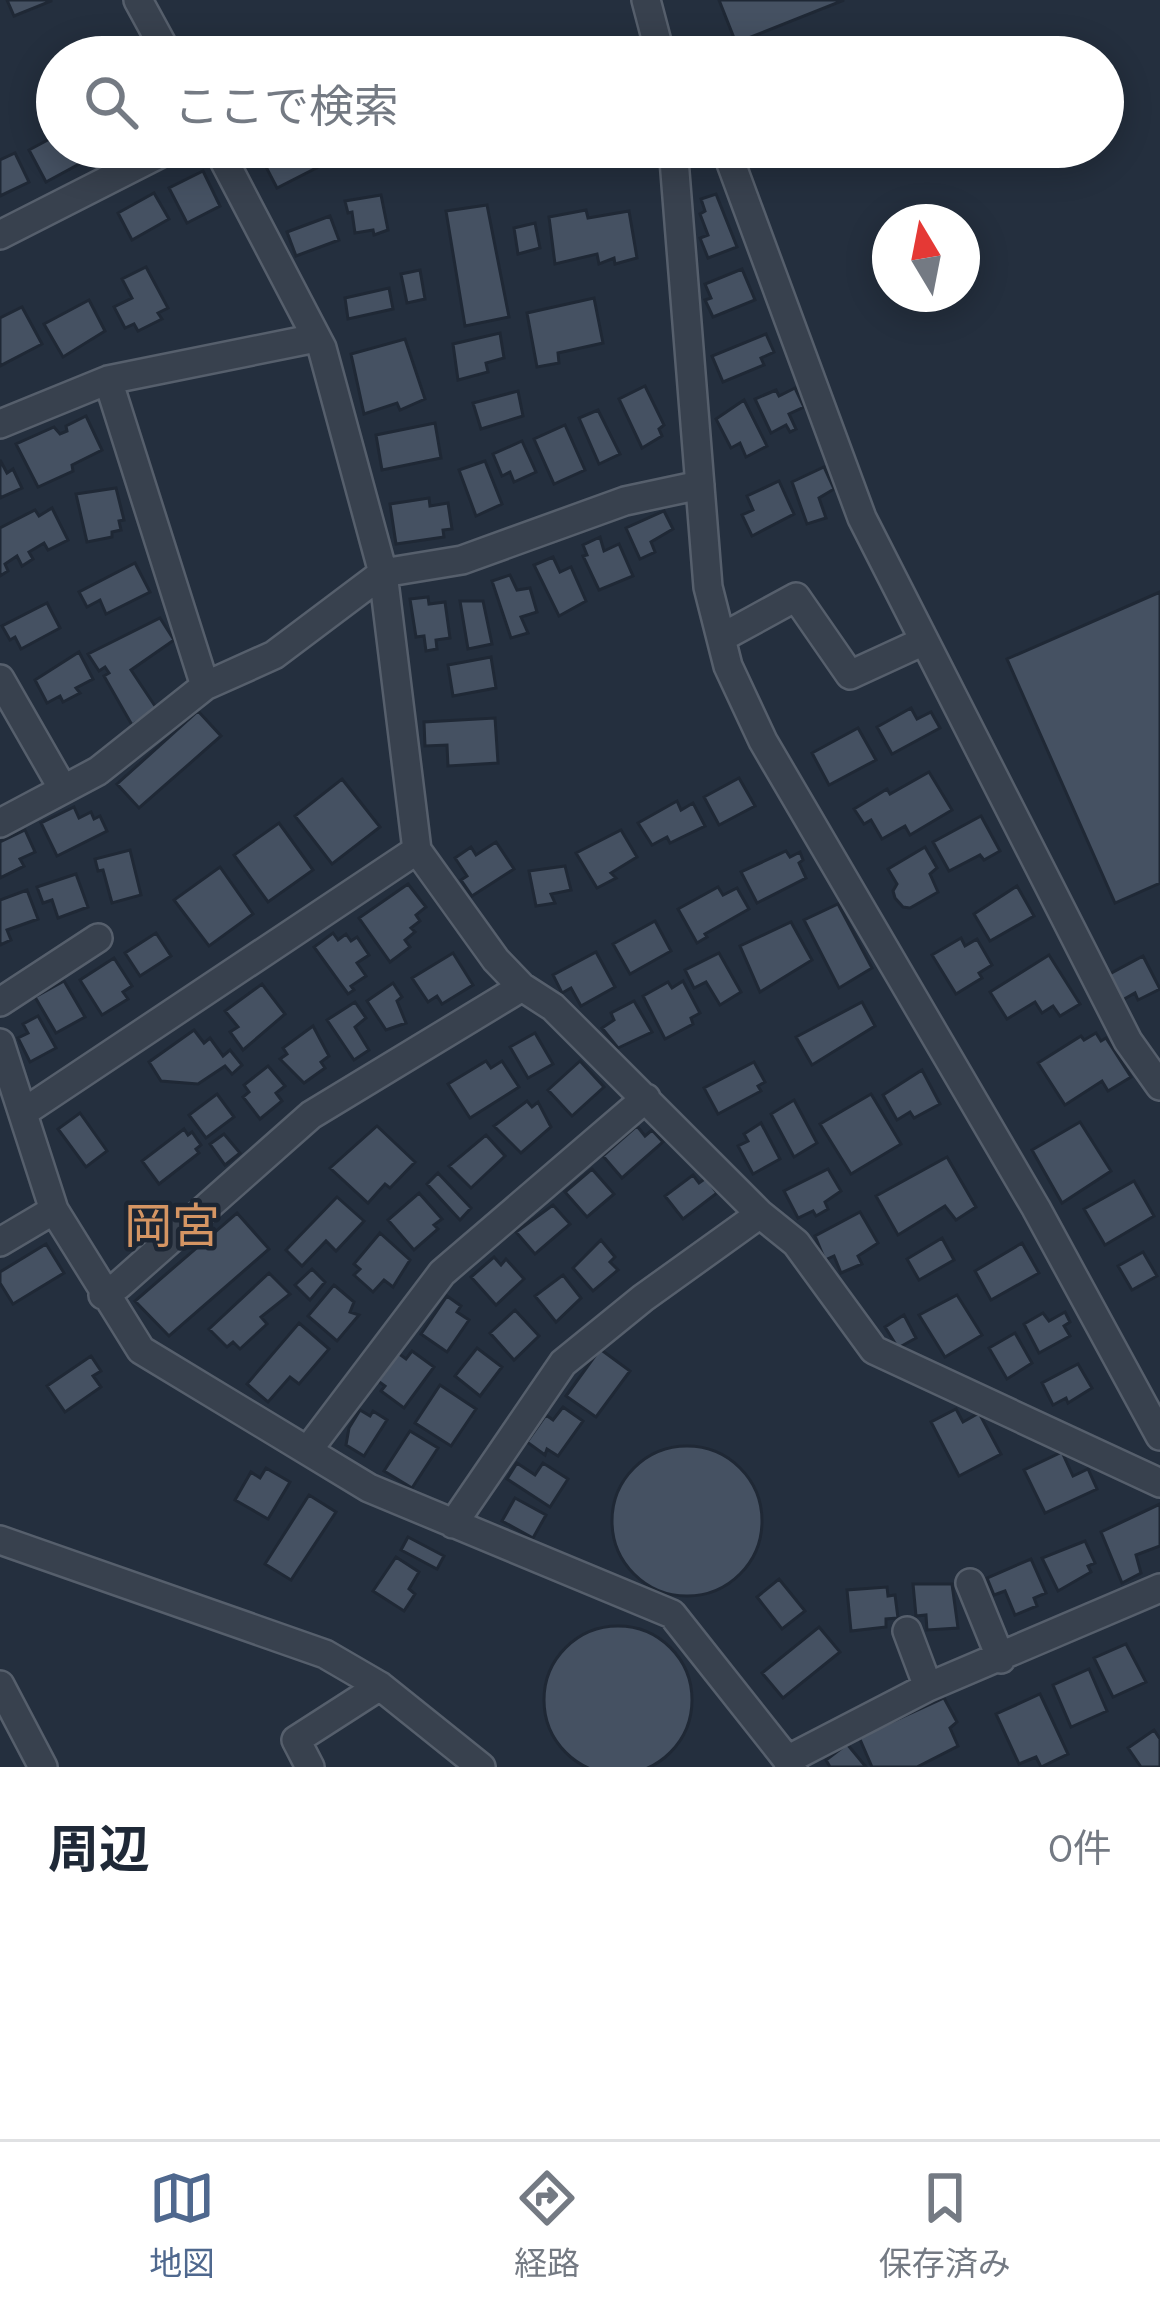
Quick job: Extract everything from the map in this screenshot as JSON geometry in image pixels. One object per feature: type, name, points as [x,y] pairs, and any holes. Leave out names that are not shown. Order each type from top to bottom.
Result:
[{"type":"street","points":[[138,0],[158,36]]},
{"type":"street","points":[[648,6],[656,36]]},
{"type":"street","points":[[648,6],[666,36]]},
{"type":"street","points":[[0,235],[131,168]]},
{"type":"street","points":[[228,168],[316,338],[383,573],[417,850],[496,960],[522,987],[553,1007],[760,1214],[796,1243],[874,1350],[1160,1483]]},
{"type":"street","points":[[675,168],[707,587],[728,666],[763,741],[1036,1208],[1160,1436]]},
{"type":"street","points":[[733,168],[862,518],[1128,1041],[1160,1086]]},
{"type":"street","points":[[4,414],[108,380],[316,338]]},
{"type":"street","points":[[108,380],[205,686]]},
{"type":"street","points":[[0,823],[98,771],[205,686],[274,655],[383,573],[462,560],[625,501],[700,485]]},
{"type":"street","points":[[721,638],[796,597],[850,675],[924,641]]},
{"type":"street","points":[[0,679],[63,789]]},
{"type":"street","points":[[24,1112],[417,850]]},
{"type":"street","points":[[0,1002],[98,938]]},
{"type":"street","points":[[104,1295],[311,1114],[522,987]]},
{"type":"street","points":[[3,1062],[24,1112],[53,1210],[141,1350],[369,1488],[672,1614],[790,1764],[928,1687],[1160,1588]]},
{"type":"street","points":[[308,1450],[442,1273],[646,1098]]},
{"type":"street","points":[[0,1242],[53,1210]]},
{"type":"street","points":[[453,1524],[562,1363],[760,1214]]},
{"type":"street","points":[[0,1540],[325,1654],[380,1685],[481,1767]]},
{"type":"street","points":[[970,1583],[1000,1659]]},
{"type":"street","points":[[907,1631],[928,1687]]},
{"type":"street","points":[[0,1685],[43,1767]]},
{"type":"street","points":[[310,1767],[296,1740],[380,1685]]},
{"type":"building","points":[[7,0],[51,0],[51,1],[14,16]]},
{"type":"building","points":[[719,0],[844,0],[754,36],[733,36]]},
{"type":"building","points":[[15,153],[29,182],[0,196],[0,160]]},
{"type":"building","points":[[39,168],[72,168],[46,182]]},
{"type":"building","points":[[267,168],[316,168],[277,188]]},
{"type":"building","points":[[203,171],[220,206],[187,223],[169,188]]},
{"type":"building","points":[[154,193],[169,219],[132,240],[118,213]]},
{"type":"building","points":[[716,194],[737,247],[708,258],[700,238],[708,235],[700,214],[705,211],[701,199]]},
{"type":"building","points":[[381,195],[388,230],[374,235],[373,230],[355,233],[345,201]]},
{"type":"building","points":[[487,205],[509,317],[465,326],[446,211]]},
{"type":"building","points":[[586,210],[588,218],[629,211],[637,258],[599,264],[597,254],[555,264],[549,217]]},
{"type":"building","points":[[330,216],[339,240],[296,256],[287,232]]},
{"type":"building","points":[[535,223],[540,248],[518,254],[514,228]]},
{"type":"building","points":[[146,267],[168,308],[158,313],[162,319],[138,331],[134,324],[125,328],[114,307],[132,298],[122,279]]},
{"type":"building","points":[[742,269],[755,300],[713,317],[705,300],[711,298],[705,284]]},
{"type":"building","points":[[420,270],[425,299],[407,303],[401,274]]},
{"type":"building","points":[[389,288],[393,309],[348,319],[345,298]]},
{"type":"building","points":[[594,298],[603,343],[558,353],[559,363],[537,367],[527,313]]},
{"type":"building","points":[[89,300],[105,331],[63,357],[44,324]]},
{"type":"building","points":[[22,307],[42,344],[0,366],[0,318]]},
{"type":"building","points":[[500,333],[504,358],[486,363],[488,372],[458,380],[453,344]]},
{"type":"building","points":[[766,334],[774,352],[761,358],[764,365],[723,382],[712,356]]},
{"type":"building","points":[[405,339],[425,399],[400,410],[397,403],[364,414],[351,354]]},
{"type":"building","points":[[645,386],[664,425],[659,429],[662,436],[642,448],[619,399]]},
{"type":"building","points":[[795,388],[804,407],[789,414],[796,429],[790,432],[786,425],[771,433],[755,399]]},
{"type":"building","points":[[518,391],[523,416],[481,429],[473,403]]},
{"type":"building","points":[[744,400],[767,446],[746,457],[740,443],[731,448],[716,419]]},
{"type":"building","points":[[598,410],[620,454],[599,464],[579,418]]},
{"type":"building","points":[[86,416],[102,450],[72,465],[73,471],[38,487],[16,444],[54,427],[60,434]]},
{"type":"building","points":[[435,423],[441,458],[382,470],[376,435]]},
{"type":"building","points":[[565,425],[585,470],[554,484],[534,439]]},
{"type":"building","points":[[522,441],[536,472],[514,482],[510,472],[502,476],[493,454]]},
{"type":"building","points":[[0,460],[7,473],[13,469],[22,488],[0,498]]},
{"type":"building","points":[[485,461],[502,504],[476,516],[459,470]]},
{"type":"building","points":[[824,467],[834,489],[819,498],[826,518],[807,524],[792,482]]},
{"type":"building","points":[[779,481],[794,514],[752,536],[742,515],[753,510],[747,496]]},
{"type":"building","points":[[116,488],[124,520],[119,521],[121,530],[112,532],[112,537],[87,542],[76,494]]},
{"type":"building","points":[[429,498],[430,506],[448,503],[452,529],[443,530],[444,537],[396,544],[390,504]]},
{"type":"building","points":[[52,508],[68,540],[48,550],[44,543],[29,552],[33,559],[22,566],[17,556],[5,564],[8,571],[0,576],[0,528],[35,510],[39,516]]},
{"type":"building","points":[[664,511],[673,529],[651,542],[655,552],[640,559],[626,528]]},
{"type":"building","points":[[600,537],[604,551],[619,544],[633,576],[599,590],[583,556],[587,555],[583,545]]},
{"type":"building","points":[[553,557],[560,572],[571,567],[586,601],[559,616],[534,565]]},
{"type":"building","points":[[135,563],[150,592],[106,614],[100,600],[87,607],[79,592]]},
{"type":"building","points":[[510,575],[517,590],[530,588],[537,612],[521,617],[528,633],[511,638],[492,581]]},
{"type":"building","points":[[1160,592],[1160,883],[1115,903],[1007,659]]},
{"type":"building","points":[[428,597],[429,604],[445,602],[450,638],[436,640],[437,649],[426,651],[424,636],[416,637],[410,599]]},
{"type":"building","points":[[460,601],[483,601],[492,644],[468,649]]},
{"type":"building","points":[[47,603],[60,628],[21,649],[2,626]]},
{"type":"building","points":[[160,618],[174,640],[131,670],[157,709],[132,725],[104,676],[109,673],[105,667],[99,671],[88,654]]},
{"type":"building","points":[[79,652],[93,679],[63,702],[60,696],[47,703],[35,680]]},
{"type":"building","points":[[491,657],[496,688],[453,696],[448,665]]},
{"type":"building","points":[[911,708],[917,719],[931,712],[940,728],[892,754],[877,727]]},
{"type":"building","points":[[198,711],[221,736],[139,808],[117,784]]},
{"type":"building","points":[[495,718],[498,763],[448,766],[447,745],[425,746],[424,722]]},
{"type":"building","points":[[858,728],[876,760],[829,785],[812,753]]},
{"type":"building","points":[[929,772],[952,810],[910,835],[905,826],[882,839],[871,820],[864,824],[854,809],[887,789],[890,794]]},
{"type":"building","points":[[739,778],[755,806],[719,825],[704,797]]},
{"type":"building","points":[[342,779],[380,827],[332,864],[295,816]]},
{"type":"building","points":[[677,801],[681,810],[693,803],[705,826],[670,843],[667,837],[652,845],[638,823]]},
{"type":"building","points":[[74,807],[79,818],[91,812],[94,819],[100,816],[107,831],[57,856],[41,823]]},
{"type":"building","points":[[981,816],[1000,851],[949,871],[933,842]]},
{"type":"building","points":[[279,823],[313,870],[268,902],[234,855]]},
{"type":"building","points":[[25,830],[35,852],[20,859],[24,866],[0,878],[0,842]]},
{"type":"building","points":[[621,830],[637,857],[611,873],[616,878],[597,888],[576,853]]},
{"type":"building","points":[[496,842],[514,869],[472,896],[461,880],[467,876],[455,858],[471,847],[476,855]]},
{"type":"building","points":[[925,847],[937,868],[930,874],[938,892],[910,908],[903,907],[895,898],[897,884],[888,869]]},
{"type":"building","points":[[130,850],[141,895],[112,903],[95,859]]},
{"type":"building","points":[[786,851],[790,857],[800,852],[806,878],[757,903],[741,872]]},
{"type":"building","points":[[565,866],[571,890],[551,894],[555,903],[536,906],[529,871]]},
{"type":"building","points":[[220,867],[253,914],[209,946],[174,900]]},
{"type":"building","points":[[76,874],[88,907],[58,918],[52,900],[43,903],[37,887]]},
{"type":"building","points":[[408,884],[426,907],[416,915],[420,921],[411,928],[415,932],[405,940],[410,947],[390,962],[359,918]]},
{"type":"building","points":[[1017,886],[1034,916],[990,941],[974,914]]},
{"type":"building","points":[[718,887],[723,895],[737,888],[749,909],[697,943],[678,909]]},
{"type":"building","points":[[27,890],[38,919],[7,930],[11,940],[0,945],[0,900]]},
{"type":"building","points":[[838,904],[872,968],[839,988],[804,920]]},
{"type":"building","points":[[655,921],[671,951],[630,974],[613,944]]},
{"type":"building","points":[[791,922],[812,960],[760,992],[740,946]]},
{"type":"building","points":[[156,933],[171,956],[140,976],[125,953]]},
{"type":"building","points":[[333,933],[338,940],[346,934],[351,941],[357,937],[369,955],[357,963],[366,976],[348,994],[314,947]]},
{"type":"building","points":[[961,938],[965,946],[977,939],[992,965],[979,973],[982,978],[956,994],[932,955]]},
{"type":"building","points":[[596,952],[615,987],[581,1006],[571,988],[562,993],[553,975]]},
{"type":"building","points":[[453,953],[473,985],[442,1004],[437,996],[428,1002],[412,978]]},
{"type":"building","points":[[719,953],[741,992],[720,1005],[706,982],[694,988],[685,970]]},
{"type":"building","points":[[1049,955],[1080,1004],[1060,1016],[1053,1006],[1042,1013],[1035,1002],[1007,1019],[990,992]]},
{"type":"building","points":[[1143,956],[1160,989],[1138,1000],[1135,993],[1119,1002],[1106,976]]},
{"type":"building","points":[[114,958],[132,986],[123,992],[128,999],[102,1015],[80,980]]},
{"type":"building","points":[[64,981],[85,1017],[56,1033],[35,997]]},
{"type":"building","points":[[683,981],[700,1013],[691,1018],[693,1024],[665,1039],[643,996],[668,982],[672,988]]},
{"type":"building","points":[[393,983],[402,997],[397,1001],[406,1023],[386,1030],[367,1001]]},
{"type":"building","points":[[262,984],[285,1014],[243,1050],[230,1032],[238,1027],[225,1011]]},
{"type":"building","points":[[634,1001],[652,1032],[618,1048],[602,1028],[614,1020],[611,1013]]},
{"type":"building","points":[[355,1002],[366,1018],[355,1027],[369,1050],[354,1060],[327,1020]]},
{"type":"building","points":[[862,1002],[875,1026],[812,1065],[796,1037]]},
{"type":"building","points":[[38,1016],[56,1048],[30,1062],[18,1038],[28,1033],[23,1024]]},
{"type":"building","points":[[313,1026],[329,1056],[321,1062],[325,1068],[304,1083],[280,1059],[287,1054],[283,1048]]},
{"type":"building","points":[[194,1030],[204,1043],[210,1038],[223,1056],[230,1050],[242,1065],[232,1074],[225,1066],[198,1084],[161,1081],[149,1062]]},
{"type":"building","points":[[535,1033],[553,1064],[528,1078],[510,1047]]},
{"type":"building","points":[[1096,1033],[1101,1041],[1106,1038],[1131,1077],[1108,1091],[1102,1081],[1065,1105],[1038,1063],[1081,1036],[1084,1040]]},
{"type":"building","points":[[486,1061],[491,1068],[502,1061],[519,1087],[470,1118],[448,1084]]},
{"type":"building","points":[[580,1061],[604,1087],[572,1116],[548,1090]]},
{"type":"building","points":[[754,1062],[765,1082],[758,1086],[761,1091],[718,1114],[704,1088]]},
{"type":"building","points":[[268,1066],[285,1086],[276,1093],[282,1101],[260,1119],[243,1097],[249,1092],[244,1085]]},
{"type":"building","points":[[922,1070],[940,1104],[914,1118],[910,1112],[897,1120],[883,1095]]},
{"type":"building","points":[[217,1094],[234,1117],[206,1138],[189,1115]]},
{"type":"building","points":[[871,1094],[901,1144],[851,1174],[820,1124]]},
{"type":"building","points":[[794,1100],[817,1143],[794,1157],[771,1114]]},
{"type":"building","points":[[527,1101],[532,1107],[538,1102],[551,1127],[521,1153],[494,1126]]},
{"type":"building","points":[[80,1113],[107,1151],[86,1167],[58,1129]]},
{"type":"building","points":[[1080,1122],[1111,1171],[1062,1203],[1032,1150]]},
{"type":"building","points":[[761,1123],[780,1159],[753,1174],[738,1146],[748,1141],[744,1134]]},
{"type":"building","points":[[377,1126],[415,1162],[368,1203],[330,1168]]},
{"type":"building","points":[[637,1126],[645,1136],[652,1130],[663,1142],[622,1178],[603,1156]]},
{"type":"building","points":[[184,1129],[201,1145],[196,1149],[199,1153],[159,1184],[142,1161]]},
{"type":"building","points":[[224,1134],[240,1153],[225,1165],[210,1144]]},
{"type":"building","points":[[486,1135],[505,1156],[471,1188],[449,1166]]},
{"type":"building","points":[[947,1157],[976,1207],[956,1220],[945,1206],[898,1235],[876,1196]]},
{"type":"building","points":[[592,1169],[614,1194],[587,1217],[565,1192]]},
{"type":"building","points":[[828,1169],[841,1191],[825,1202],[828,1209],[798,1218],[784,1191]]},
{"type":"building","points":[[438,1173],[471,1208],[460,1220],[427,1184]]},
{"type":"building","points":[[693,1175],[699,1183],[706,1178],[717,1193],[683,1219],[665,1196]]},
{"type":"building","points":[[1134,1181],[1154,1216],[1105,1245],[1084,1209]]},
{"type":"building","points":[[419,1193],[442,1219],[434,1225],[438,1229],[414,1250],[388,1220]]},
{"type":"building","points":[[337,1197],[364,1221],[336,1251],[326,1241],[302,1266],[286,1250]]},
{"type":"building","points":[[553,1205],[570,1224],[535,1254],[516,1232]]},
{"type":"building","points":[[860,1212],[878,1243],[858,1256],[862,1264],[841,1273],[834,1256],[825,1260],[815,1236]]},
{"type":"building","points":[[237,1213],[269,1249],[169,1336],[135,1301]]},
{"type":"building","points":[[380,1233],[410,1260],[393,1287],[384,1280],[373,1292],[354,1275],[360,1269],[354,1264]]},
{"type":"building","points":[[942,1238],[954,1260],[919,1280],[907,1259]]},
{"type":"building","points":[[601,1240],[615,1257],[610,1262],[618,1270],[593,1291],[573,1268]]},
{"type":"building","points":[[1022,1243],[1039,1273],[991,1300],[975,1271]]},
{"type":"building","points":[[46,1244],[64,1273],[13,1304],[0,1283],[0,1272]]},
{"type":"building","points":[[1143,1252],[1157,1276],[1132,1290],[1118,1266]]},
{"type":"building","points":[[494,1257],[501,1265],[506,1259],[524,1279],[496,1305],[471,1277]]},
{"type":"building","points":[[312,1269],[325,1282],[310,1300],[295,1285]]},
{"type":"building","points":[[269,1273],[290,1294],[261,1317],[267,1324],[240,1349],[233,1342],[227,1347],[209,1329]]},
{"type":"building","points":[[563,1275],[581,1298],[556,1322],[535,1296]]},
{"type":"building","points":[[334,1285],[354,1302],[350,1312],[359,1315],[337,1341],[308,1316]]},
{"type":"building","points":[[957,1295],[982,1335],[945,1357],[919,1315]]},
{"type":"building","points":[[447,1296],[469,1320],[447,1352],[421,1334]]},
{"type":"building","points":[[515,1310],[539,1336],[514,1360],[490,1333]]},
{"type":"building","points":[[1065,1312],[1070,1322],[1064,1326],[1070,1336],[1039,1353],[1024,1324],[1043,1313],[1049,1321]]},
{"type":"building","points":[[904,1315],[916,1338],[898,1348],[885,1327]]},
{"type":"building","points":[[299,1323],[329,1349],[299,1384],[290,1377],[268,1402],[247,1384]]},
{"type":"building","points":[[1015,1333],[1032,1363],[1007,1379],[989,1348]]},
{"type":"building","points":[[477,1348],[502,1367],[480,1396],[455,1376]]},
{"type":"building","points":[[600,1349],[630,1371],[596,1417],[566,1396]]},
{"type":"building","points":[[412,1351],[434,1367],[404,1408],[381,1391],[385,1386],[378,1381],[398,1353],[406,1359]]},
{"type":"building","points":[[91,1356],[101,1371],[93,1376],[101,1387],[65,1412],[47,1386]]},
{"type":"building","points":[[1078,1364],[1092,1388],[1068,1403],[1066,1398],[1053,1405],[1042,1383]]},
{"type":"building","points":[[440,1385],[476,1409],[451,1446],[415,1423]]},
{"type":"building","points":[[563,1407],[583,1421],[558,1456],[547,1449],[545,1455],[527,1442],[546,1415],[553,1420]]},
{"type":"building","points":[[956,1409],[963,1422],[979,1413],[1001,1454],[959,1476],[931,1422]]},
{"type":"building","points":[[360,1410],[387,1420],[364,1456],[346,1445]]},
{"type":"building","points":[[410,1431],[438,1448],[412,1488],[384,1471]]},
{"type":"building","points":[[687,1446],[716,1452],[740,1468],[756,1492],[762,1521],[756,1550],[740,1574],[716,1590],[687,1596],[658,1590],[634,1574],[618,1550],[612,1521],[618,1492],[634,1468],[658,1452]]},
{"type":"building","points":[[1062,1452],[1073,1476],[1088,1469],[1097,1489],[1045,1513],[1024,1470]]},
{"type":"building","points":[[517,1463],[535,1475],[543,1463],[568,1479],[550,1507],[507,1479]]},
{"type":"building","points":[[266,1468],[290,1482],[268,1519],[235,1500],[251,1472],[260,1478]]},
{"type":"building","points":[[309,1495],[336,1512],[291,1580],[265,1564]]},
{"type":"building","points":[[515,1498],[546,1515],[533,1538],[502,1521]]},
{"type":"building","points":[[1160,1504],[1160,1546],[1136,1555],[1141,1573],[1122,1583],[1101,1532]]},
{"type":"building","points":[[408,1537],[444,1556],[437,1569],[401,1550]]},
{"type":"building","points":[[1085,1541],[1095,1563],[1088,1566],[1091,1572],[1058,1591],[1042,1558]]},
{"type":"building","points":[[396,1557],[419,1572],[409,1589],[415,1594],[404,1611],[373,1591]]},
{"type":"building","points":[[1031,1559],[1046,1593],[1034,1598],[1037,1606],[1015,1615],[1005,1591],[994,1595],[987,1578]]},
{"type":"building","points":[[779,1579],[805,1611],[782,1629],[757,1597]]},
{"type":"building","points":[[913,1584],[952,1584],[958,1628],[927,1630],[926,1615],[916,1616]]},
{"type":"building","points":[[887,1587],[888,1596],[895,1595],[898,1618],[886,1619],[886,1627],[851,1631],[847,1590]]},
{"type":"building","points":[[819,1627],[840,1652],[783,1698],[762,1673]]},
{"type":"building","points":[[604,1628],[632,1628],[659,1639],[679,1659],[690,1686],[686,1728],[670,1752],[648,1767],[588,1767],[557,1741],[546,1714],[546,1686],[557,1659],[577,1639]]},
{"type":"building","points":[[1126,1644],[1146,1682],[1113,1697],[1094,1658]]},
{"type":"building","points":[[1089,1669],[1107,1711],[1071,1727],[1053,1685]]},
{"type":"building","points":[[1040,1694],[1068,1754],[1041,1767],[1036,1757],[1019,1764],[996,1714]]},
{"type":"building","points":[[944,1698],[957,1722],[950,1728],[958,1746],[917,1767],[872,1767],[859,1737]]},
{"type":"building","points":[[1154,1730],[1160,1739],[1160,1767],[1141,1767],[1128,1748]]},
{"type":"building","points":[[847,1744],[866,1767],[830,1767],[826,1760]]},
{"type":"district","name":"岡宮","points":[[172,1226]]}]
